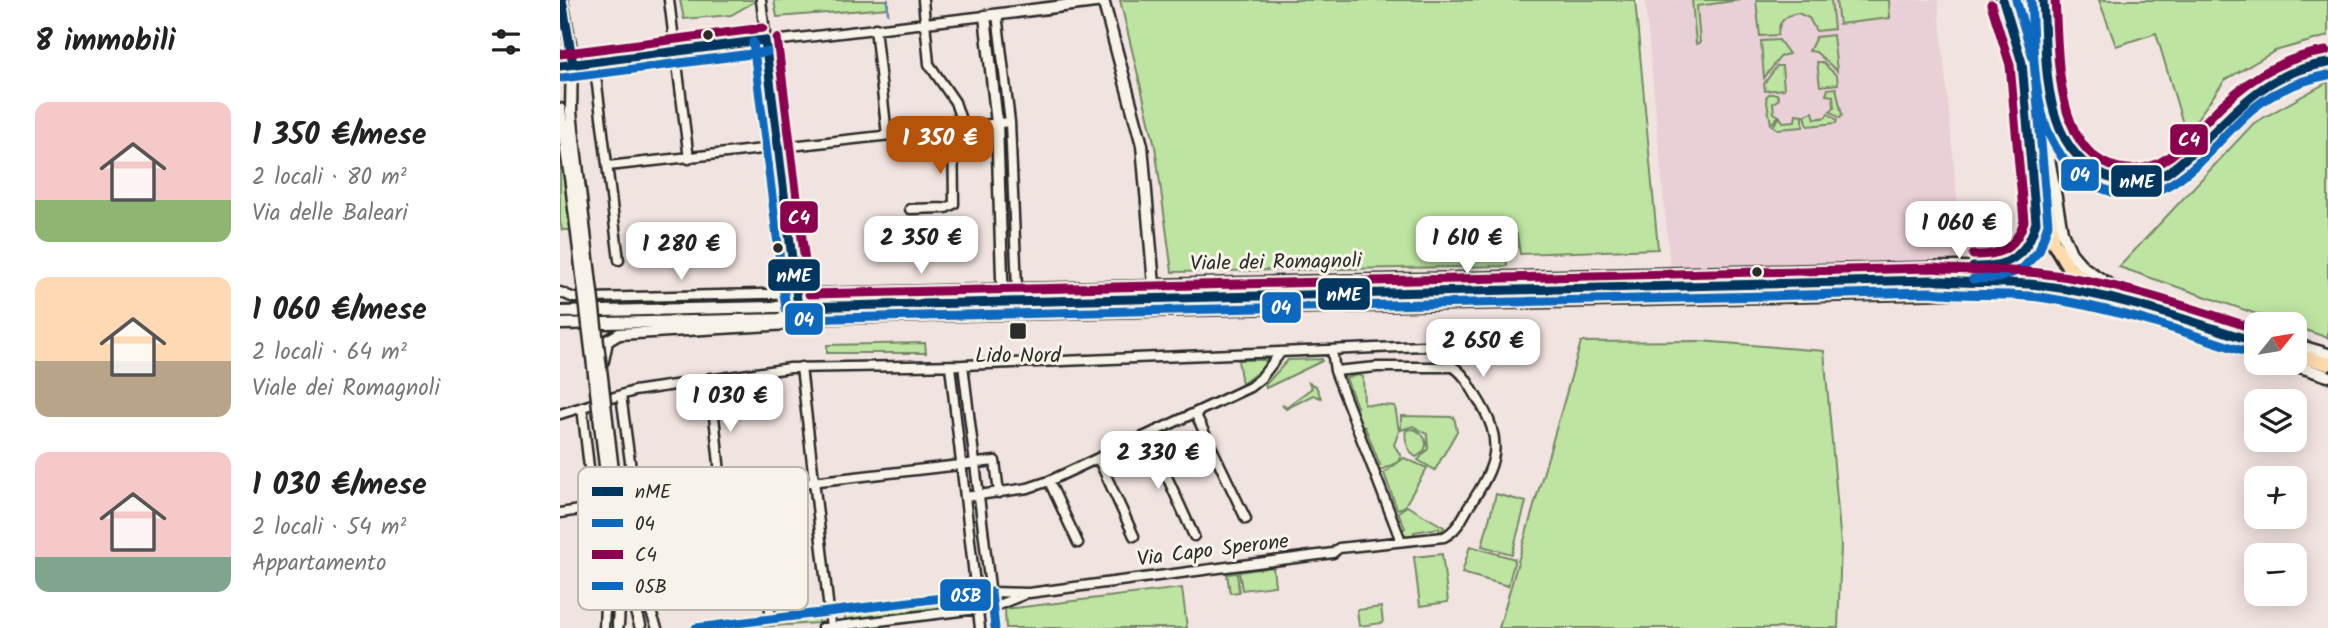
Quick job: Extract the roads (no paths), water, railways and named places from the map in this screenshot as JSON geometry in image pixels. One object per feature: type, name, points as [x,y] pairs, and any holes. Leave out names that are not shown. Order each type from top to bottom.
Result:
[{"type":"main road","name":"Viale dei Romagnoli","points":[[2003,0],[2029,83],[2049,227],[2058,254],[2068,268],[2092,288],[2244,338]]},
{"type":"main road","points":[[2043,0],[2053,106],[2060,134],[2080,162],[2118,181],[2147,181],[2167,174],[2184,163],[2253,93],[2287,75],[2328,63]]},
{"type":"main road","name":"Viale dei Romagnoli","points":[[1932,281],[2007,264],[2023,252],[2033,236],[2036,222],[2022,63]]},
{"type":"main road","points":[[560,312],[1932,281],[2040,286],[2154,310]]},
{"type":"main road","points":[[2307,358],[2328,364]]},
{"type":"street","points":[[562,0],[573,64],[575,183],[609,467]]},
{"type":"street","points":[[670,0],[689,159]]},
{"type":"street","points":[[761,0],[798,307]]},
{"type":"street","points":[[923,0],[929,64],[955,102],[960,117]]},
{"type":"street","points":[[2033,0],[2054,193],[2062,232],[2071,254],[2087,271],[2111,286],[2244,328]]},
{"type":"street","points":[[560,66],[1103,1],[1142,145],[1154,285]]},
{"type":"street","points":[[997,14],[1010,122],[1017,288]]},
{"type":"street","points":[[985,16],[997,123],[1003,314]]},
{"type":"street","points":[[876,28],[887,135]]},
{"type":"street","points":[[594,61],[619,260]]},
{"type":"street","points":[[560,108],[575,183],[603,372],[611,467]]},
{"type":"street","points":[[608,166],[1010,122]]},
{"type":"street","points":[[910,209],[946,208],[954,204],[953,127]]},
{"type":"street","points":[[1002,252],[1016,252]]},
{"type":"street","name":"Viale dei Romagnoli","points":[[560,292],[580,299],[1993,268]]},
{"type":"street","points":[[560,324],[1995,292],[2046,296],[2112,309],[2244,349]]},
{"type":"street","points":[[603,372],[605,345],[614,335],[777,326],[811,318]]},
{"type":"street","points":[[560,414],[621,395],[710,378],[801,367],[950,366],[1435,346],[1471,348]]},
{"type":"street","points":[[2307,348],[2328,354]]},
{"type":"street","points":[[1332,350],[1335,371],[1401,541]]},
{"type":"street","points":[[965,497],[999,493],[1049,481],[1254,384],[1281,352]]},
{"type":"street","points":[[963,365],[995,628]]},
{"type":"street","points":[[950,366],[980,628]]},
{"type":"street","points":[[801,367],[829,612],[828,628]]},
{"type":"street","name":"Via Capo Sperone","points":[[696,628],[991,592],[1029,593],[1333,553],[1339,548],[1444,537],[1455,528],[1493,466],[1496,445],[1493,423],[1464,375],[1453,367],[1377,367],[1335,371]]},
{"type":"street","points":[[2307,369],[2328,376]]},
{"type":"street","points":[[710,378],[719,467]]},
{"type":"street","points":[[621,395],[631,467]]},
{"type":"street","points":[[582,407],[589,467]]},
{"type":"street","points":[[1195,413],[1246,519]]},
{"type":"street","points":[[1148,435],[1194,536]]},
{"type":"street","points":[[1098,458],[1134,536]]},
{"type":"street","points":[[808,483],[995,461],[999,493]]},
{"type":"street","points":[[1049,481],[1078,543]]},
{"type":"street","points":[[560,513],[578,510]]},
{"type":"street","name":"Via Capo Sperone","points":[[828,628],[993,607],[1029,593]]},
{"type":"street","points":[[604,628],[605,610]]},
{"type":"street","points":[[650,610],[657,628]]},
{"type":"street","points":[[770,610],[771,619]]},
{"type":"street","points":[[616,627],[630,622],[642,626]]},
{"type":"waterway","points":[[887,0],[888,13]]},
{"type":"place","name":"Lido Nord","points":[[1018,331]]}]
